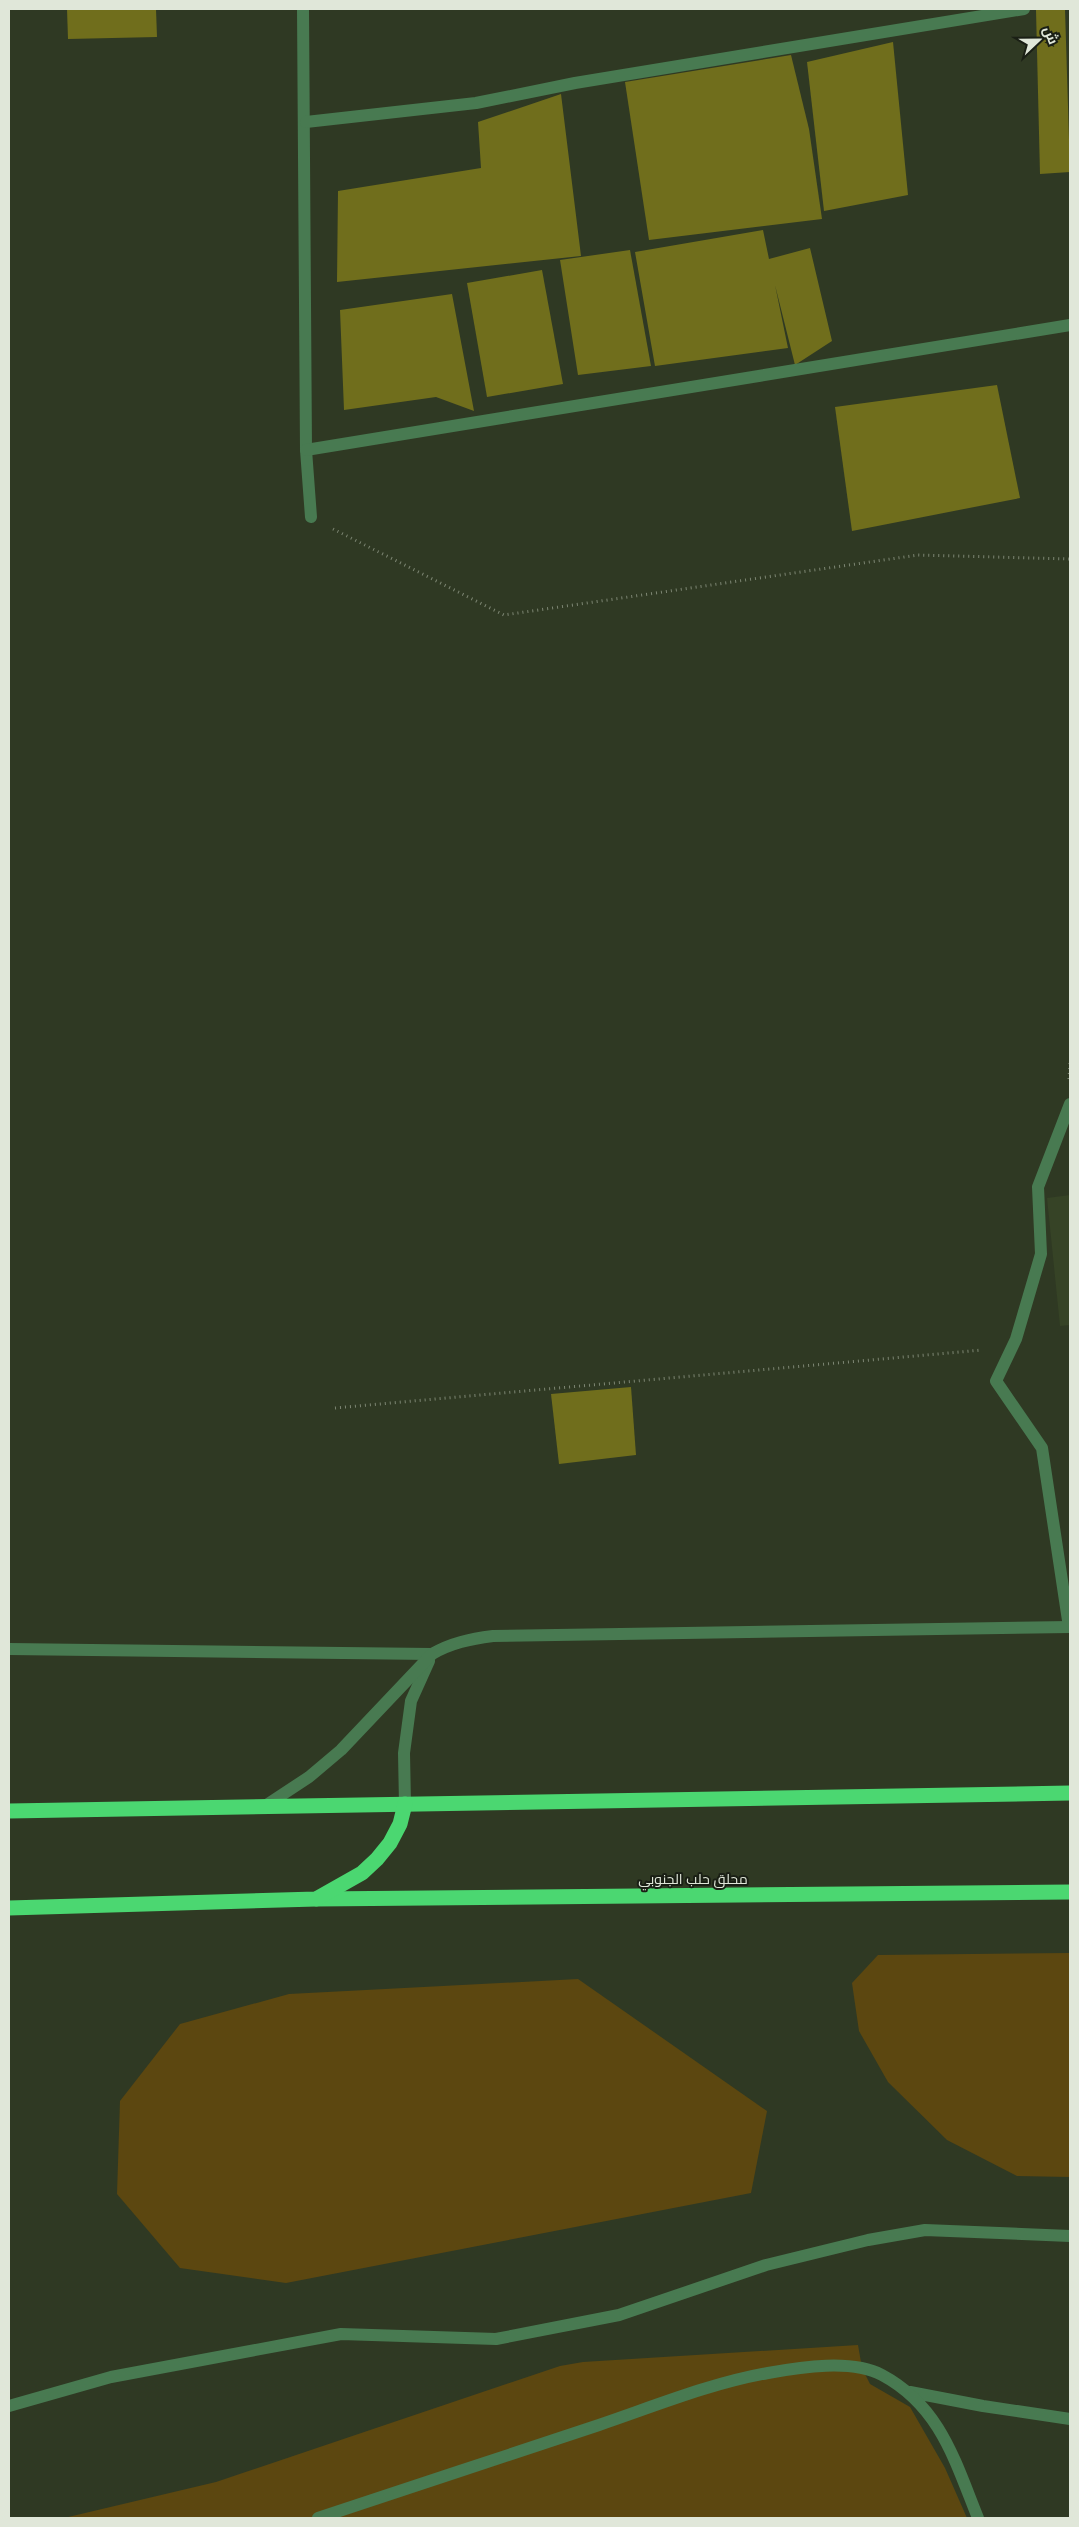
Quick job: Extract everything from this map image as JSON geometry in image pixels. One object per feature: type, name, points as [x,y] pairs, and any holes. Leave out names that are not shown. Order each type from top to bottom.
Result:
[{"type":"highway","points":[[9,1812],[1070,1793]]},
{"type":"highway","points":[[316,1899],[362,1873],[377,1859],[400,1824],[405,1804]]},
{"type":"highway","name":"محلق حلب الجنوبي","points":[[9,1908],[316,1899],[1070,1892]]},
{"type":"street","points":[[303,9],[306,122],[306,450],[310,517]]},
{"type":"street","points":[[306,122],[476,103],[576,83],[1024,9]]},
{"type":"street","points":[[306,450],[1070,325]]},
{"type":"street","points":[[265,1806],[309,1777],[341,1750],[432,1654],[448,1645],[493,1636],[1070,1627],[1042,1448],[996,1381],[1012,1347],[1041,1254],[1038,1187],[1070,1104]]},
{"type":"street","points":[[9,1649],[432,1654]]},
{"type":"street","points":[[405,1804],[404,1753],[411,1701],[432,1654]]},
{"type":"street","points":[[9,2406],[111,2377],[341,2334],[496,2339],[619,2315],[766,2265],[868,2240],[925,2230],[1070,2236]]},
{"type":"street","points":[[318,2518],[731,2381],[808,2367],[847,2366],[880,2374],[910,2392],[933,2418],[947,2443],[978,2518]]},
{"type":"street","points":[[910,2392],[983,2406],[1070,2419]]},
{"type":"path","points":[[310,517],[504,615],[918,555],[1070,559]]},
{"type":"path","points":[[335,1408],[1012,1347]]},
{"type":"shaded area","points":[[1070,1195],[1070,1325],[1060,1326],[1047,1198]]},
{"type":"shaded area","points":[[1070,1953],[1070,2177],[1017,2176],[947,2140],[888,2082],[859,2031],[852,1983],[878,1955]]},
{"type":"shaded area","points":[[578,1979],[767,2111],[751,2193],[286,2283],[180,2268],[117,2194],[120,2101],[180,2024],[289,1994]]},
{"type":"shaded area","points":[[858,2345],[862,2368],[870,2384],[910,2407],[945,2468],[967,2518],[64,2518],[216,2482],[560,2366],[583,2362]]},
{"type":"building","points":[[67,9],[156,9],[157,37],[68,39]]},
{"type":"building","points":[[1065,9],[1070,172],[1040,174],[1036,10]]},
{"type":"building","points":[[893,42],[908,195],[824,211],[807,62]]},
{"type":"building","points":[[791,55],[809,129],[822,219],[649,240],[625,82]]},
{"type":"building","points":[[561,94],[581,256],[337,282],[338,191],[481,168],[478,122]]},
{"type":"building","points":[[763,230],[769,259],[810,248],[832,341],[795,365],[775,285],[788,348],[655,366],[635,252]]},
{"type":"building","points":[[630,250],[651,366],[578,375],[560,260]]},
{"type":"building","points":[[542,270],[563,384],[487,397],[467,283]]},
{"type":"building","points":[[452,294],[474,411],[436,397],[344,410],[340,310]]},
{"type":"building","points":[[997,385],[1020,498],[852,531],[835,407]]},
{"type":"building","points":[[631,1387],[636,1455],[559,1464],[551,1394]]}]
